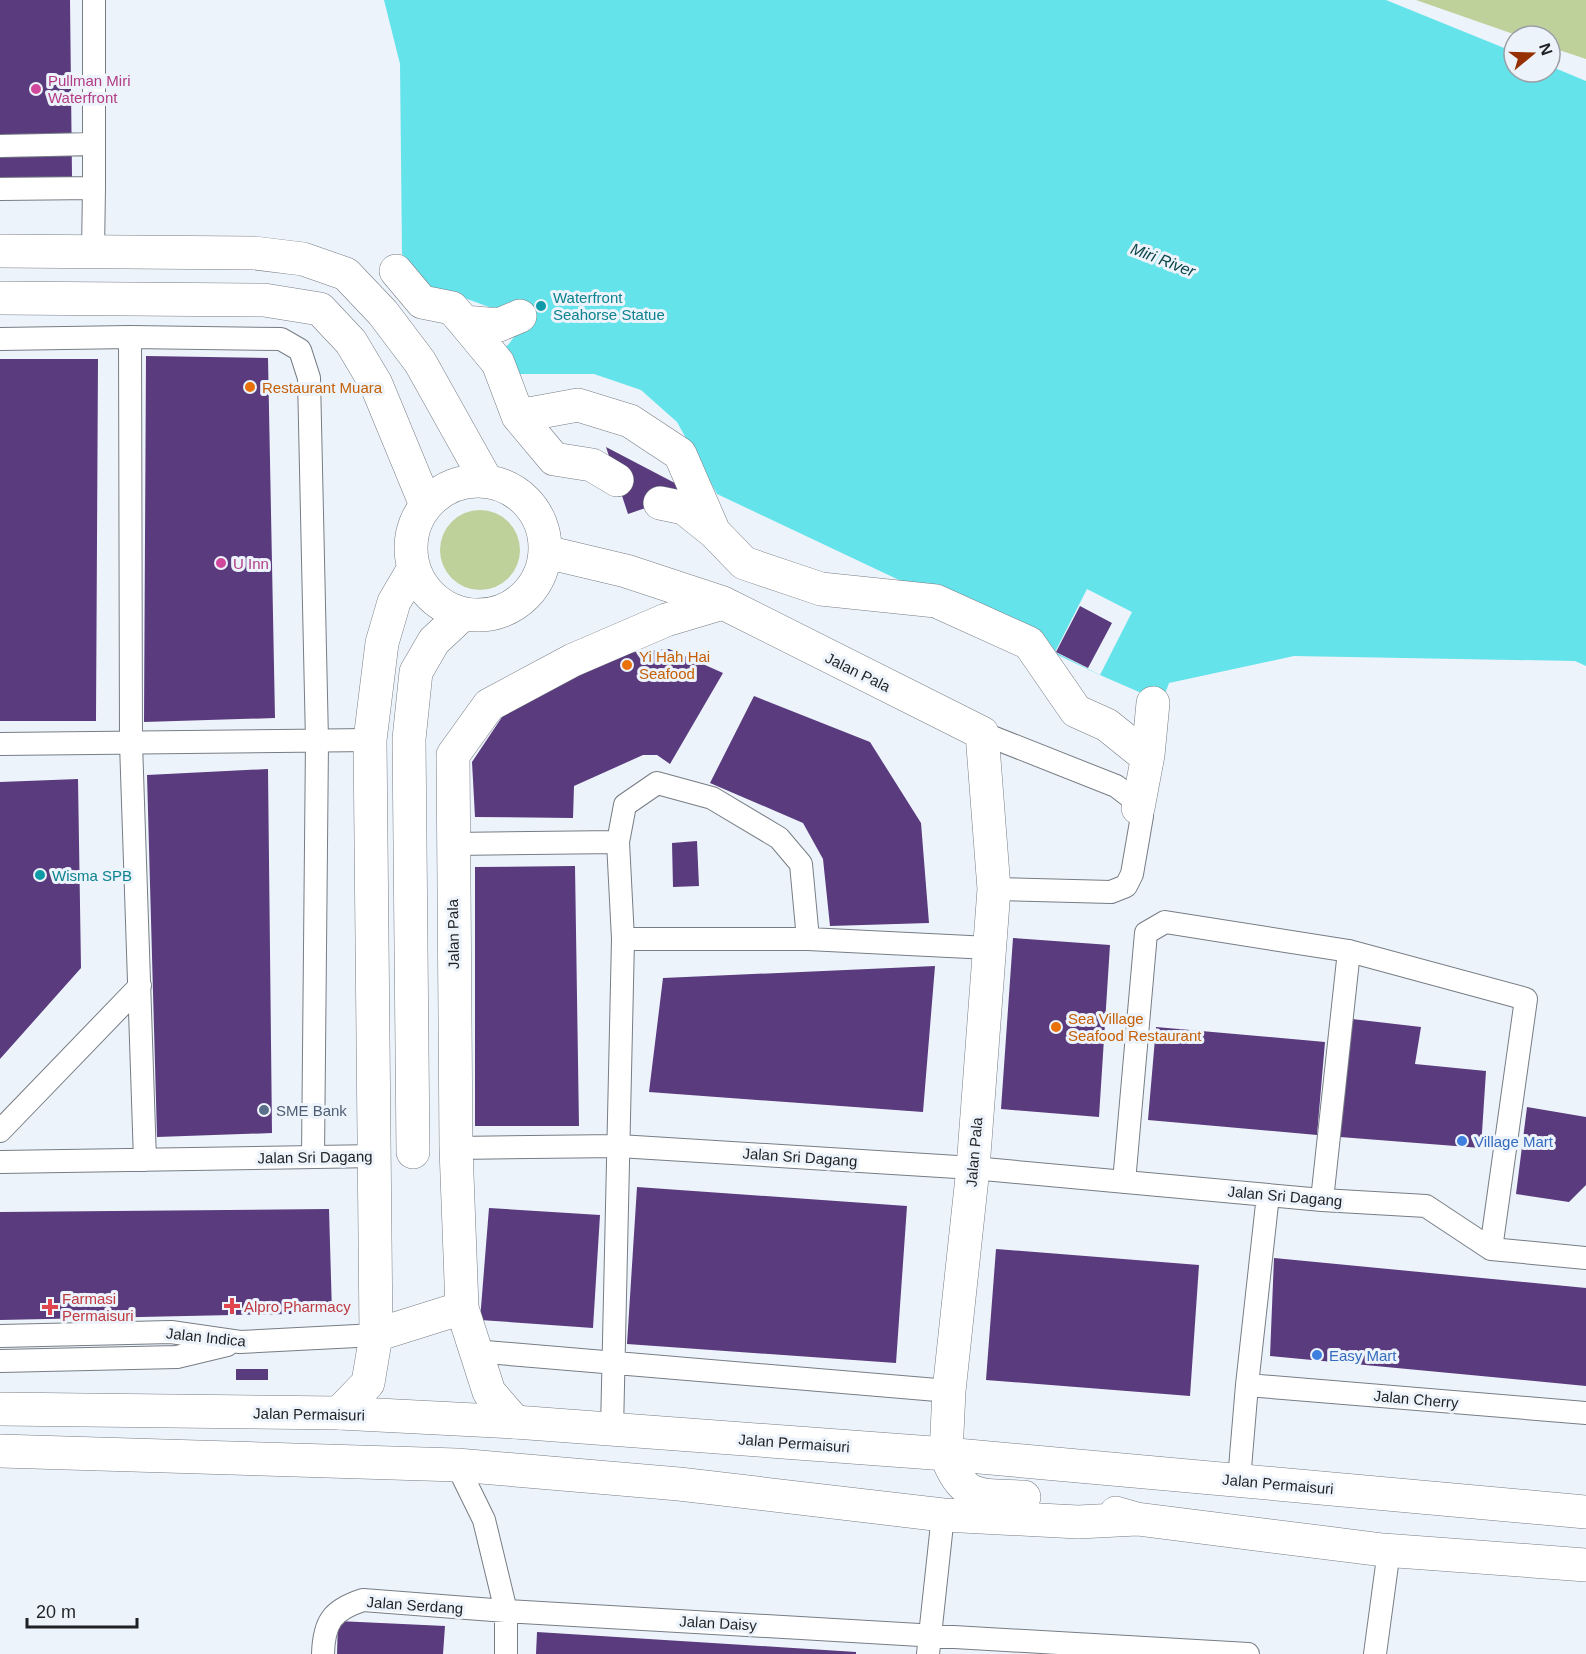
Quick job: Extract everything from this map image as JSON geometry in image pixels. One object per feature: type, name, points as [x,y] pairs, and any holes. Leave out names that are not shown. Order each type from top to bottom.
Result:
[{"type":"street","points":[[0,251],[254,253],[303,259],[346,274],[383,313],[420,362],[486,480]]},
{"type":"street","points":[[396,271],[422,302],[452,308],[464,322],[498,363],[518,416],[554,459],[592,465],[617,480]]},
{"type":"street","points":[[0,298],[264,300],[320,309],[351,342],[376,384],[426,505]]},
{"type":"street","points":[[464,322],[499,325],[520,316]]},
{"type":"street","points":[[518,416],[578,405],[630,421],[680,454],[714,532]]},
{"type":"street","points":[[486,480],[505,486],[522,497],[536,512],[544,531],[546,552],[540,574],[527,594],[509,608],[487,615],[463,614],[442,604],[425,588],[414,568],[411,546],[415,524],[426,505],[443,490],[464,481],[486,480]]},
{"type":"street","points":[[660,503],[684,508],[714,532],[744,563],[821,589],[936,601],[1029,643],[1076,711],[1107,725],[1138,750],[1148,755]]},
{"type":"street","points":[[546,552],[626,571],[723,603]]},
{"type":"street","points":[[339,1413],[368,1383],[376,1335],[377,1156],[370,740],[382,643],[394,602],[414,568]]},
{"type":"street","name":"Jalan Pala","points":[[515,1422],[489,1392],[462,1308],[456,1148],[453,755],[489,705],[573,660],[666,620],[723,603],[982,733],[994,889],[973,1168],[950,1390],[946,1454]]},
{"type":"street","points":[[413,1152],[409,739],[416,672],[434,641],[463,614]]},
{"type":"street","points":[[1138,808],[1148,755],[1153,703]]},
{"type":"street","points":[[370,740],[409,739]]},
{"type":"street","name":"Jalan Sri Dagang","points":[[377,1156],[456,1148]]},
{"type":"street","points":[[376,1335],[462,1308]]},
{"type":"street","name":"Jalan Permaisuri","points":[[0,1409],[339,1413],[515,1422],[946,1454],[1586,1512]]},
{"type":"street","points":[[0,1452],[457,1465],[679,1484],[943,1515],[1078,1522],[1137,1519]]},
{"type":"street","points":[[946,1454],[953,1474],[967,1490],[987,1495],[1064,1499],[1137,1519],[1389,1550],[1586,1565]]},
{"type":"street","points":[[1389,1550],[1426,1538],[1467,1533],[1586,1542]]},
{"type":"lane","points":[[93,250],[94,0]]},
{"type":"lane","points":[[0,146],[94,144]]},
{"type":"lane","points":[[0,189],[94,188]]},
{"type":"lane","points":[[130,338],[131,743],[145,1160]]},
{"type":"lane","points":[[0,339],[281,339],[300,350],[309,378],[317,741],[313,1157]]},
{"type":"lane","points":[[982,733],[1116,786],[1133,799],[1142,816],[1132,874],[1126,886],[1111,892],[994,889]]},
{"type":"lane","points":[[0,744],[370,740]]},
{"type":"lane","points":[[612,1430],[623,939],[618,843],[625,805],[657,783],[712,798],[779,838],[801,864],[808,939]]},
{"type":"lane","points":[[452,844],[618,843]]},
{"type":"lane","points":[[1124,1182],[1146,933],[1165,922],[1349,951],[1526,999],[1491,1249]]},
{"type":"lane","points":[[623,939],[808,939],[989,948]]},
{"type":"lane","points":[[1322,1200],[1349,951]]},
{"type":"lane","points":[[0,1131],[140,986]]},
{"type":"lane","name":"Jalan Sri Dagang","points":[[456,1148],[619,1146],[973,1168],[1322,1200],[1426,1206],[1491,1249],[1586,1258]]},
{"type":"lane","name":"Jalan Sri Dagang","points":[[0,1162],[377,1156]]},
{"type":"lane","points":[[1239,1480],[1246,1385],[1268,1195]]},
{"type":"lane","name":"Jalan Indica","points":[[0,1336],[171,1332],[240,1342],[376,1335]]},
{"type":"lane","points":[[0,1361],[177,1357],[240,1342]]},
{"type":"lane","points":[[474,1351],[950,1390]]},
{"type":"lane","name":"Jalan Cherry","points":[[1246,1385],[1586,1413]]},
{"type":"lane","points":[[457,1465],[484,1520],[506,1611],[506,1654]]},
{"type":"lane","points":[[929,1644],[943,1515]]},
{"type":"lane","points":[[1375,1654],[1389,1550]]},
{"type":"lane","name":"Jalan Serdang","points":[[323,1654],[323,1638],[331,1617],[348,1605],[363,1600],[506,1611]]},
{"type":"lane","name":"Jalan Daisy","points":[[506,1611],[929,1644],[1248,1654]]},
{"type":"green space","points":[[1416,0],[1586,0],[1586,59],[1562,51],[1562,24],[1502,24],[1502,30]]},
{"type":"green space","points":[[480,510],[495,513],[508,522],[517,535],[520,550],[517,565],[508,578],[495,587],[480,590],[465,587],[452,578],[443,565],[440,550],[443,535],[452,522],[465,513]]},
{"type":"water","name":"Miri River","points":[[384,0],[1386,0],[1502,47],[1502,84],[1562,84],[1562,71],[1586,81],[1586,666],[1575,661],[1294,656],[1169,683],[1162,702],[717,494],[677,422],[641,390],[594,374],[513,374],[496,351],[508,345],[526,321],[521,308],[489,307],[451,293],[430,291],[402,254],[400,64]]},
{"type":"pier","points":[[1087,589],[1132,612],[1100,675],[1055,652]]},
{"type":"building","name":"Pullman Miri Waterfront","points":[[0,0],[70,0],[72,177],[0,178]]},
{"type":"building","points":[[146,356],[268,358],[275,718],[144,722]]},
{"type":"building","points":[[0,359],[98,359],[96,721],[0,721]]},
{"type":"building","points":[[606,447],[692,492],[628,514]]},
{"type":"building","points":[[1080,606],[1112,623],[1088,668],[1056,652]]},
{"type":"building","points":[[669,649],[723,673],[670,764],[657,755],[643,755],[574,786],[573,818],[475,817],[472,762],[506,711],[625,653]]},
{"type":"building","points":[[754,696],[870,742],[921,823],[929,923],[830,926],[823,859],[803,823],[710,783]]},
{"type":"building","points":[[268,769],[272,1133],[157,1137],[147,775]]},
{"type":"building","name":"Wisma SPB","points":[[78,779],[81,968],[0,1059],[0,782]]},
{"type":"building","points":[[697,841],[699,886],[673,887],[672,843]]},
{"type":"building","points":[[575,866],[579,1126],[475,1126],[475,867]]},
{"type":"building","name":"Sea Village Seafood Restaurant","points":[[1013,938],[1110,945],[1099,1117],[1001,1109]]},
{"type":"building","points":[[935,966],[923,1112],[649,1092],[663,978]]},
{"type":"building","points":[[1352,1019],[1421,1027],[1415,1064],[1486,1071],[1481,1148],[1340,1137]]},
{"type":"building","points":[[1156,1027],[1325,1042],[1317,1135],[1148,1120]]},
{"type":"building","points":[[1527,1107],[1586,1117],[1586,1185],[1569,1202],[1516,1194]]},
{"type":"building","points":[[637,1187],[907,1206],[896,1363],[627,1344]]},
{"type":"building","points":[[489,1208],[600,1215],[593,1328],[480,1320]]},
{"type":"building","points":[[329,1209],[332,1313],[0,1320],[0,1212]]},
{"type":"building","points":[[996,1249],[1199,1265],[1190,1396],[986,1380]]},
{"type":"building","points":[[1274,1258],[1586,1288],[1586,1386],[1270,1356]]},
{"type":"building","points":[[236,1369],[268,1369],[268,1380],[236,1380]]},
{"type":"building","points":[[338,1621],[445,1626],[443,1654],[337,1654]]},
{"type":"building","points":[[537,1632],[856,1652],[856,1654],[536,1654]]},
{"type":"place","name":"Pullman Miri Waterfront","points":[[36,89]]},
{"type":"place","name":"Waterfront Seahorse Statue","points":[[541,306]]},
{"type":"place","name":"Restaurant Muara","points":[[250,387]]},
{"type":"place","name":"U Inn","points":[[221,563]]},
{"type":"place","name":"Yi Hah Hai Seafood","points":[[627,665]]},
{"type":"place","name":"Wisma SPB","points":[[40,875]]},
{"type":"place","name":"Sea Village Seafood Restaurant","points":[[1056,1027]]},
{"type":"place","name":"SME Bank","points":[[264,1110]]},
{"type":"place","name":"Village Mart","points":[[1462,1141]]},
{"type":"place","name":"Alpro Pharmacy","points":[[232,1306]]},
{"type":"place","name":"Farmasi Permaisuri","points":[[50,1307]]},
{"type":"place","name":"Easy Mart","points":[[1317,1355]]}]
